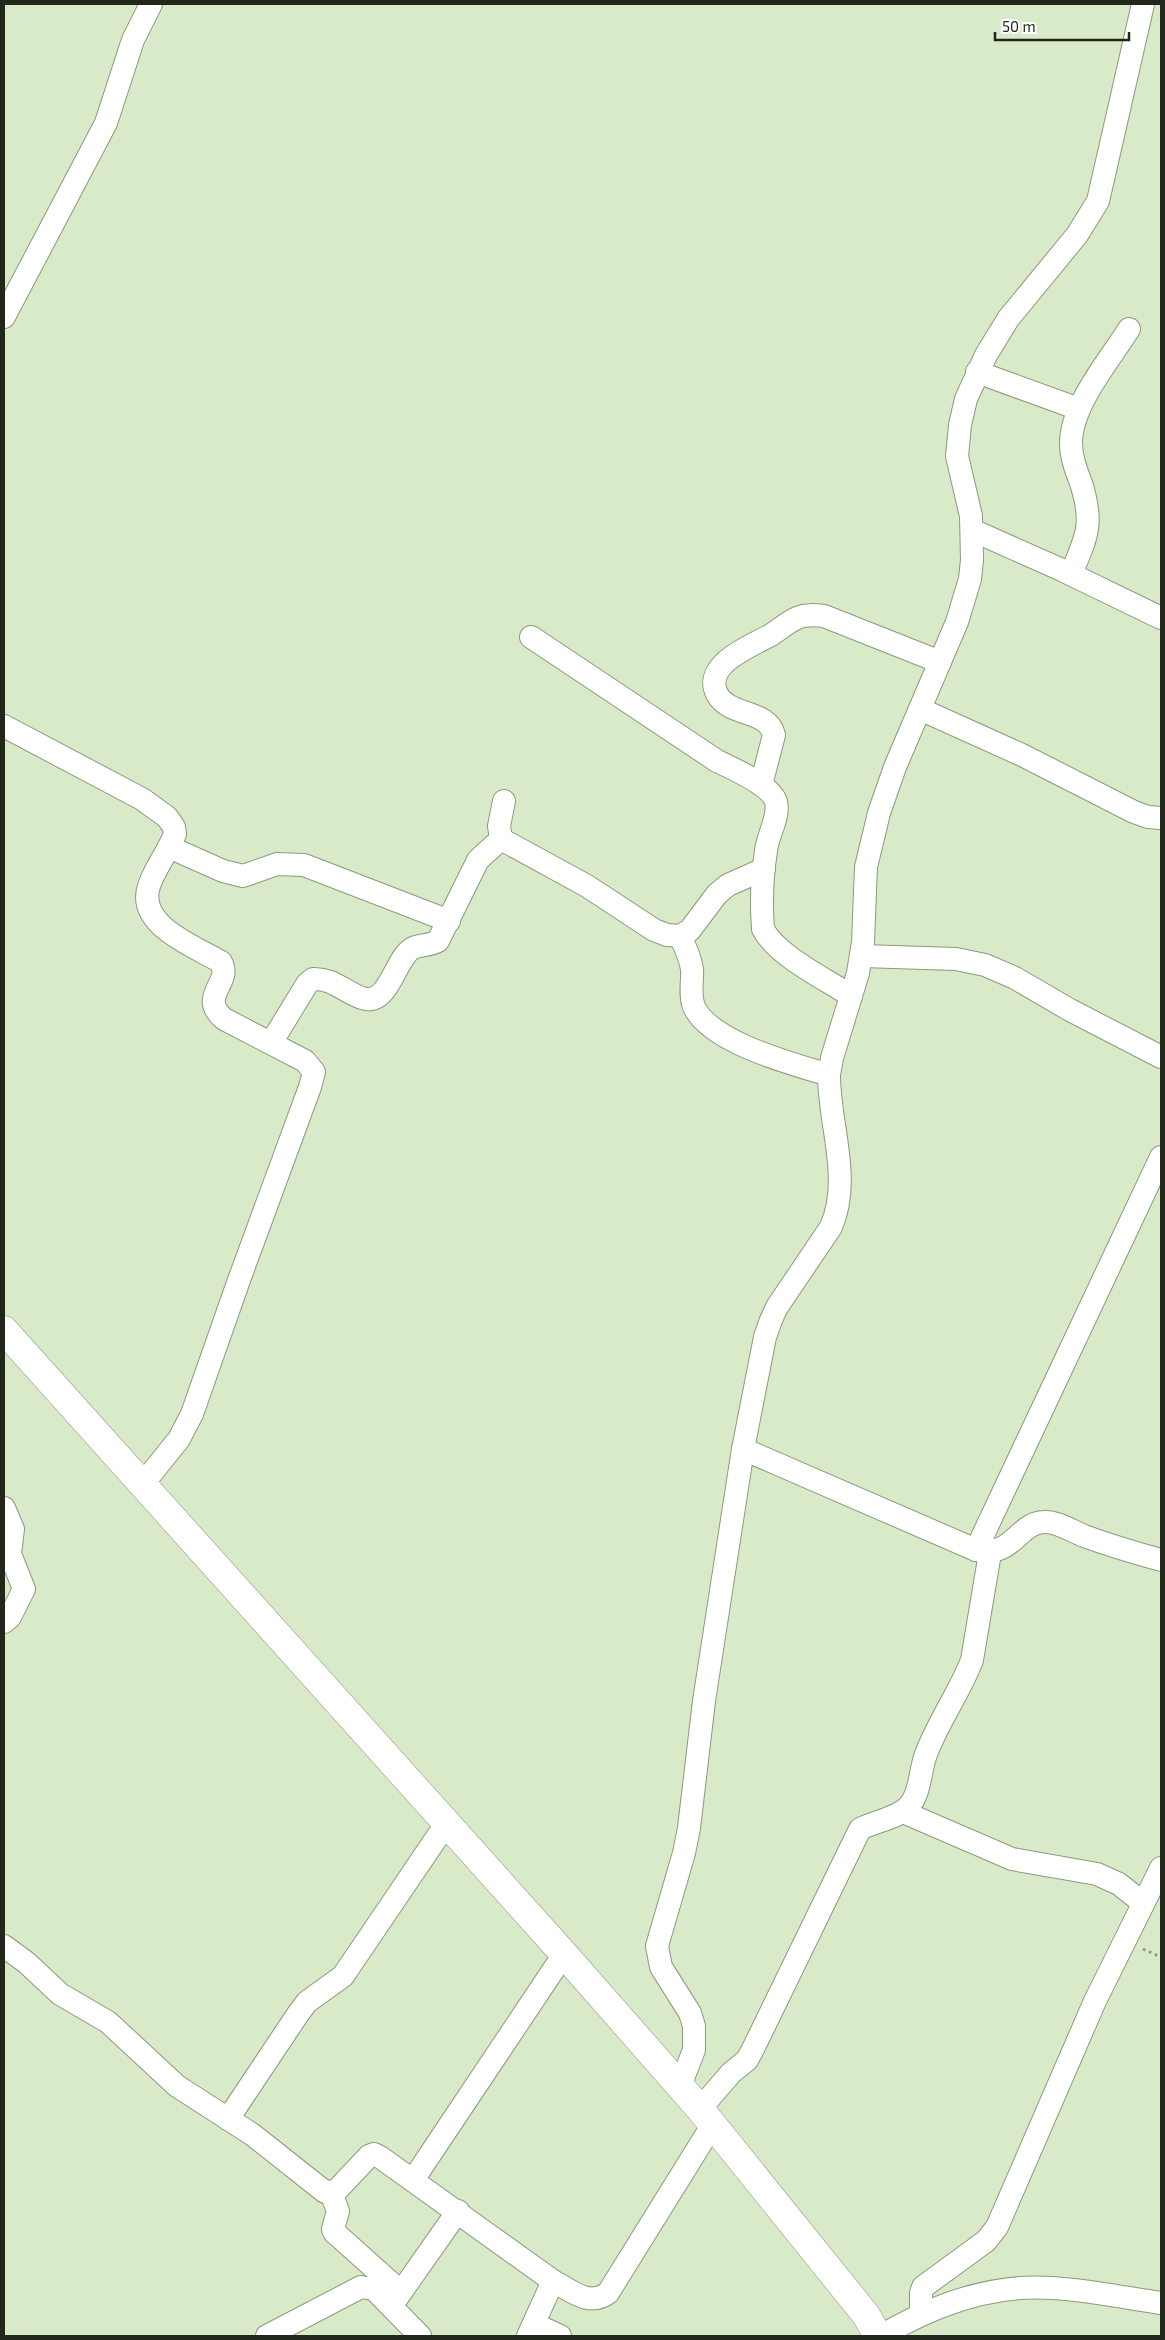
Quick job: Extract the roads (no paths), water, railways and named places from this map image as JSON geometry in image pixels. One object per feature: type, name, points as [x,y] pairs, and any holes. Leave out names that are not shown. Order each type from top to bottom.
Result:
[{"type":"main road","points":[[4,1330],[564,1954],[680,2086],[866,2315],[880,2336]]},
{"type":"street","points":[[4,317],[106,123],[132,40],[151,4]]},
{"type":"street","points":[[680,2086],[694,2050],[694,2026],[690,2013],[661,1967],[657,1946],[684,1853],[689,1828],[704,1701],[743,1449],[766,1337],[777,1307],[831,1227],[837,1214],[840,1177],[829,1092],[829,1075],[832,1058],[852,996],[862,956],[866,867],[872,840],[888,784],[957,622],[970,579],[972,530],[971,516],[957,456],[960,425],[966,399],[977,372],[1008,319],[1077,234],[1098,201],[1143,4]]},
{"type":"street","points":[[1072,574],[1086,539],[1089,523],[1088,509],[1072,457],[1071,442],[1079,409],[1129,330]]},
{"type":"street","points":[[977,372],[1079,409]]},
{"type":"street","points":[[972,530],[1072,574],[1161,618]]},
{"type":"street","points":[[761,785],[774,735],[773,728],[766,722],[736,709],[724,701],[718,695],[715,685],[717,674],[724,663],[735,654],[798,618],[812,614],[824,616],[940,662]]},
{"type":"street","points":[[531,637],[717,761],[761,785],[776,802],[776,813],[768,836],[764,869],[762,929],[767,937],[792,957],[852,996]]},
{"type":"street","points":[[920,709],[1022,755],[1134,812],[1148,817],[1161,818]]},
{"type":"street","points":[[4,726],[157,809],[174,827],[175,834],[146,896],[150,913],[180,940],[221,962],[224,968],[223,976],[213,999],[213,1006],[217,1013],[224,1019],[305,1061],[314,1072],[314,1077],[192,1414],[179,1439],[142,1485]]},
{"type":"street","points":[[501,839],[499,826],[504,801]]},
{"type":"street","points":[[501,839],[587,886],[654,930],[667,936],[680,936],[690,930],[717,894],[728,885],[764,869]]},
{"type":"street","points":[[271,1043],[307,984],[313,979],[329,981],[361,998],[376,998],[391,981],[407,954],[413,948],[431,945],[438,941],[478,860],[501,839]]},
{"type":"street","points":[[169,846],[223,871],[243,876],[278,864],[304,865],[449,921]]},
{"type":"street","points":[[680,936],[692,969],[692,998],[701,1017],[728,1037],[770,1057],[829,1075]]},
{"type":"street","points":[[862,956],[956,959],[985,965],[1015,978],[1070,1010],[1161,1057]]},
{"type":"street","points":[[4,1946],[27,1963],[60,1994],[113,2026],[177,2086],[253,2135],[326,2192],[336,2191],[369,2156],[374,2154],[553,2281],[591,2301],[600,2300],[608,2294],[731,2073],[747,2060],[860,1830],[903,1812],[910,1805],[916,1794],[924,1759],[931,1741],[972,1660],[983,1552],[1161,1156]]},
{"type":"street","points":[[743,1449],[983,1552],[1012,1542],[1033,1525],[1048,1522],[1099,1541],[1161,1560]]},
{"type":"street","points":[[4,1508],[13,1528],[10,1554],[24,1588],[10,1617],[4,1622]]},
{"type":"street","points":[[903,1812],[1012,1859],[1109,1878],[1143,1903]]},
{"type":"street","points":[[228,2119],[303,2008],[342,1976],[446,1824]]},
{"type":"street","points":[[921,2314],[921,2293],[923,2287],[986,2241],[997,2227],[1095,2000],[1161,1868]]},
{"type":"street","points":[[413,2180],[564,1954]]},
{"type":"street","points":[[331,2193],[338,2210],[333,2229],[334,2232],[396,2299],[420,2336]]},
{"type":"street","points":[[396,2299],[458,2212]]},
{"type":"street","points":[[553,2281],[531,2330],[560,2336]]},
{"type":"street","points":[[267,2336],[361,2287],[374,2289],[396,2299]]},
{"type":"street","points":[[880,2336],[921,2314],[968,2297],[1022,2288],[1054,2289],[1161,2303]]}]
